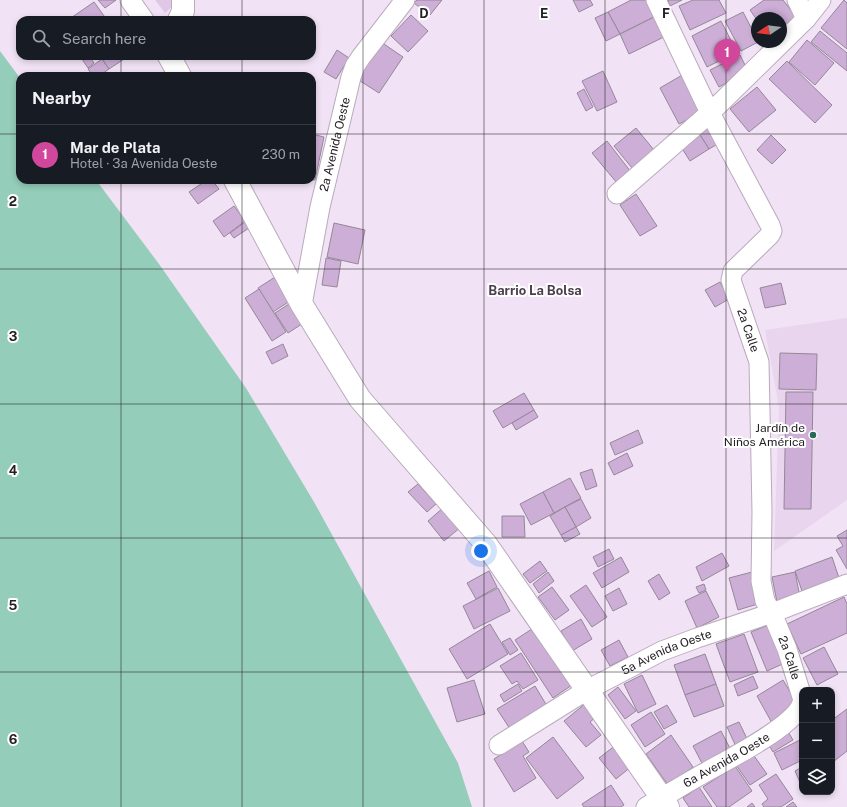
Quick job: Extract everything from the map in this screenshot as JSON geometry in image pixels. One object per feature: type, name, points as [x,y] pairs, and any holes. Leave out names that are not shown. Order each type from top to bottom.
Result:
[{"type":"street","points":[[130,0],[141,16]]},
{"type":"street","points":[[181,16],[183,11],[183,0]]},
{"type":"street","name":"2a Avenida Oeste","points":[[302,305],[320,206],[351,77],[355,66],[361,57],[405,0]]},
{"type":"street","name":"2a Calle","points":[[656,0],[710,113],[772,230],[770,236],[733,271],[731,280],[759,362],[762,512],[761,581],[765,601],[772,613],[787,649],[799,691]]},
{"type":"street","points":[[797,0],[806,18]]},
{"type":"street","points":[[617,194],[710,113],[806,18],[821,0]]},
{"type":"street","points":[[171,60],[178,72]]},
{"type":"street","points":[[237,184],[302,305],[360,399],[486,544],[587,690],[658,804]]},
{"type":"street","name":"5a Avenida Oeste","points":[[498,745],[587,690],[662,651],[772,613],[847,584]]},
{"type":"street","name":"6a Avenida Oeste","points":[[658,804],[697,776],[740,754],[774,732],[797,713],[799,709]]},
{"type":"shaded area","points":[[155,0],[174,0],[174,5],[165,13]]},
{"type":"shaded area","points":[[0,51],[16,73],[16,184],[99,184],[159,264],[246,388],[314,502],[458,763],[472,807],[0,807]]},
{"type":"shaded area","name":"Jardín de Niños América","points":[[847,318],[847,500],[774,551],[779,407],[765,330]]},
{"type":"building","points":[[98,0],[116,0],[105,8]]},
{"type":"building","points":[[417,0],[442,0],[430,15],[414,3]]},
{"type":"building","points":[[573,0],[590,0],[593,5],[579,12]]},
{"type":"building","points":[[631,0],[648,0],[656,16],[620,34],[608,12]]},
{"type":"building","points":[[668,0],[682,0],[670,6]]},
{"type":"building","points":[[693,0],[719,0],[726,13],[690,30],[679,6]]},
{"type":"building","points":[[764,0],[783,0],[797,18],[787,26],[787,12],[751,12],[750,10]]},
{"type":"building","points":[[844,0],[847,3],[847,49],[821,28]]},
{"type":"building","points":[[94,2],[104,16],[74,16]]},
{"type":"building","points":[[608,12],[620,34],[606,41],[595,18]]},
{"type":"building","points":[[743,12],[751,27],[751,46],[741,51],[725,21]]},
{"type":"building","points":[[411,15],[428,31],[408,52],[391,36]]},
{"type":"building","points":[[656,16],[666,36],[629,54],[620,34]]},
{"type":"building","points":[[721,21],[737,52],[707,67],[692,36]]},
{"type":"building","points":[[820,31],[847,53],[847,71],[811,42]]},
{"type":"building","points":[[807,40],[834,63],[815,85],[789,62]]},
{"type":"building","points":[[381,42],[403,57],[379,93],[357,79]]},
{"type":"building","points":[[337,50],[349,58],[336,79],[324,72]]},
{"type":"building","points":[[740,55],[748,71],[719,87],[710,70]]},
{"type":"building","points":[[83,60],[92,60],[94,63],[88,68]]},
{"type":"building","points":[[103,60],[122,60],[109,69]]},
{"type":"building","points":[[103,60],[109,69],[105,72],[90,72],[88,69]]},
{"type":"building","points":[[787,61],[832,105],[815,123],[769,79]]},
{"type":"building","points":[[603,71],[617,102],[597,111],[582,81]]},
{"type":"building","points":[[684,74],[704,111],[679,124],[660,88]]},
{"type":"building","points":[[757,87],[776,110],[749,132],[730,109]]},
{"type":"building","points":[[584,89],[593,107],[586,111],[577,93]]},
{"type":"building","points":[[710,120],[723,141],[709,149],[695,127]]},
{"type":"building","points":[[695,127],[709,149],[690,161],[676,139]]},
{"type":"building","points":[[636,128],[654,150],[632,168],[614,146]]},
{"type":"building","points":[[316,135],[324,137],[316,175]]},
{"type":"building","points":[[771,135],[786,150],[772,164],[757,150]]},
{"type":"building","points":[[607,141],[631,172],[617,183],[592,153]]},
{"type":"building","points":[[201,184],[215,184],[219,189],[198,204],[189,192]]},
{"type":"building","points":[[636,194],[657,226],[640,236],[620,205]]},
{"type":"building","points":[[234,206],[245,221],[224,237],[213,221]]},
{"type":"building","points":[[245,222],[249,228],[234,238],[230,233]]},
{"type":"building","points":[[334,223],[365,230],[358,264],[327,257]]},
{"type":"building","points":[[326,258],[341,261],[337,287],[322,285]]},
{"type":"building","points":[[275,277],[290,301],[273,312],[258,288]]},
{"type":"building","points":[[720,282],[729,299],[715,307],[705,290]]},
{"type":"building","points":[[781,283],[786,304],[765,308],[760,288]]},
{"type":"building","points":[[259,289],[286,332],[272,341],[245,298]]},
{"type":"building","points":[[292,302],[305,322],[288,333],[275,313]]},
{"type":"building","points":[[283,344],[288,356],[272,364],[266,352]]},
{"type":"building","points":[[780,353],[817,354],[816,390],[779,389]]},
{"type":"building","points":[[786,392],[813,392],[811,509],[784,509]]},
{"type":"building","points":[[524,393],[534,410],[503,428],[493,411]]},
{"type":"building","points":[[534,410],[538,417],[516,430],[512,423]]},
{"type":"building","points":[[638,430],[643,443],[615,455],[610,443]]},
{"type":"building","points":[[627,453],[633,466],[614,475],[608,463]]},
{"type":"building","points":[[592,469],[597,486],[586,490],[580,473]]},
{"type":"building","points":[[570,478],[581,498],[554,513],[543,492]]},
{"type":"building","points":[[418,484],[436,504],[427,512],[408,492]]},
{"type":"building","points":[[543,492],[554,513],[531,525],[520,504]]},
{"type":"building","points":[[581,499],[591,518],[576,527],[565,507]]},
{"type":"building","points":[[444,507],[461,527],[444,541],[428,521]]},
{"type":"building","points":[[565,507],[576,527],[561,535],[550,516]]},
{"type":"building","points":[[502,516],[524,516],[525,537],[502,537]]},
{"type":"building","points":[[576,527],[580,534],[565,542],[561,535]]},
{"type":"building","points":[[847,530],[847,569],[836,550],[843,546],[837,536]]},
{"type":"building","points":[[609,549],[614,559],[598,567],[593,557]]},
{"type":"building","points":[[722,553],[729,566],[702,581],[696,567]]},
{"type":"building","points":[[621,557],[629,572],[602,588],[593,573]]},
{"type":"building","points":[[832,557],[839,578],[802,591],[795,571]]},
{"type":"building","points":[[540,561],[547,571],[530,583],[523,574]]},
{"type":"building","points":[[489,571],[497,587],[476,599],[467,583]]},
{"type":"building","points":[[548,572],[554,581],[539,593],[533,584]]},
{"type":"building","points":[[752,572],[761,603],[738,610],[729,578]]},
{"type":"building","points":[[795,572],[800,597],[777,602],[772,577]]},
{"type":"building","points":[[659,574],[670,593],[659,600],[648,581]]},
{"type":"building","points":[[704,584],[706,590],[699,593],[696,587]]},
{"type":"building","points":[[586,585],[607,617],[592,627],[570,596]]},
{"type":"building","points":[[552,587],[569,610],[555,620],[538,597]]},
{"type":"building","points":[[498,588],[510,611],[474,629],[463,606]]},
{"type":"building","points":[[619,588],[627,604],[613,611],[605,596]]},
{"type":"building","points":[[706,591],[719,617],[697,628],[685,601]]},
{"type":"building","points":[[844,597],[847,604],[847,633],[801,654],[787,624]]},
{"type":"building","points":[[581,619],[592,639],[572,651],[561,631]]},
{"type":"building","points":[[490,624],[508,654],[467,679],[449,649]]},
{"type":"building","points":[[771,624],[787,662],[767,671],[751,632]]},
{"type":"building","points":[[535,627],[572,685],[553,698],[515,640]]},
{"type":"building","points":[[744,634],[758,672],[730,682],[716,644]]},
{"type":"building","points":[[510,638],[518,650],[510,655],[502,642]]},
{"type":"building","points":[[619,640],[628,657],[610,666],[601,650]]},
{"type":"building","points":[[824,647],[838,674],[817,685],[803,658]]},
{"type":"building","points":[[521,653],[538,680],[523,689],[517,681],[512,684],[500,666]]},
{"type":"building","points":[[705,654],[716,684],[685,695],[674,665]]},
{"type":"building","points":[[642,675],[656,704],[638,713],[624,684]]},
{"type":"building","points":[[753,676],[758,688],[738,696],[734,685]]},
{"type":"building","points":[[474,680],[485,714],[457,722],[447,688]]},
{"type":"building","points":[[783,680],[799,707],[772,723],[757,696]]},
{"type":"building","points":[[518,684],[522,691],[504,702],[500,695]]},
{"type":"building","points":[[716,684],[724,706],[694,717],[685,695]]},
{"type":"building","points":[[535,686],[547,706],[510,729],[497,709]]},
{"type":"building","points":[[618,687],[636,711],[625,719],[608,695]]},
{"type":"building","points":[[586,703],[597,716],[590,722],[601,735],[586,747],[564,721]]},
{"type":"building","points":[[667,705],[677,722],[664,729],[654,712]]},
{"type":"building","points":[[847,709],[847,751],[835,760],[835,723],[835,718]]},
{"type":"building","points":[[651,712],[665,734],[645,747],[631,725]]},
{"type":"building","points":[[739,722],[750,745],[738,751],[727,727]]},
{"type":"building","points":[[787,730],[793,740],[773,752],[767,742]]},
{"type":"building","points":[[721,731],[733,754],[705,769],[693,746]]},
{"type":"building","points":[[671,735],[693,767],[668,785],[646,754]]},
{"type":"building","points":[[553,737],[584,778],[557,799],[526,758]]},
{"type":"building","points":[[799,740],[799,762],[782,770],[774,753]]},
{"type":"building","points":[[522,741],[529,752],[523,756],[536,778],[514,792],[494,759]]},
{"type":"building","points":[[616,745],[632,766],[616,779],[599,758]]},
{"type":"building","points":[[752,753],[767,774],[750,785],[736,765]]},
{"type":"building","points":[[735,766],[752,791],[729,807],[717,807],[703,787]]},
{"type":"building","points":[[799,769],[799,780],[795,771]]},
{"type":"building","points":[[776,774],[793,799],[781,807],[764,807],[762,804],[768,799],[759,785]]},
{"type":"building","points":[[611,785],[624,805],[621,807],[584,807],[582,804]]},
{"type":"building","points":[[699,787],[712,807],[689,807],[683,798]]},
{"type":"building","points":[[793,802],[797,807],[786,807]]},
{"type":"building","points":[[752,803],[755,807],[747,807]]},
{"type":"place","name":"Mar de Plata","points":[[727,72]]},
{"type":"place","name":"Jardín de Niños América","points":[[813,435]]},
{"type":"district","name":"Barrio La Bolsa","points":[[535,290]]}]
